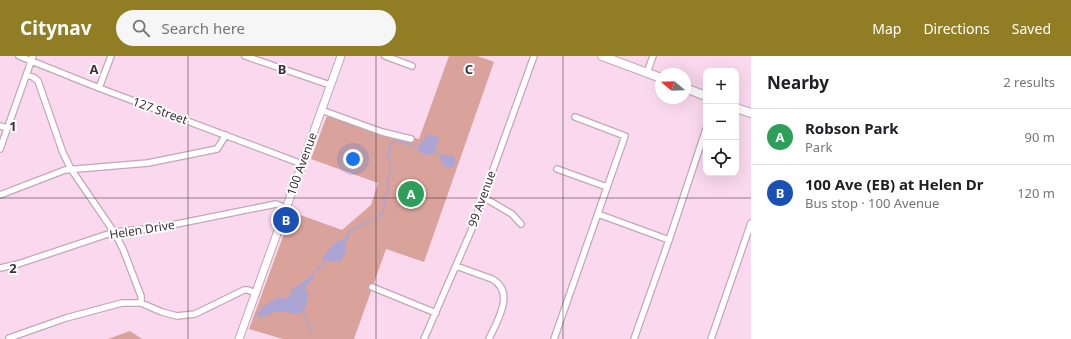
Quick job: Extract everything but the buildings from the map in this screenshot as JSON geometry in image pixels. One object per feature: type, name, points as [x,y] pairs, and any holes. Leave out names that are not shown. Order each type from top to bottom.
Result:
[{"type":"main road","points":[[602,56],[655,76]]},
{"type":"main road","points":[[691,90],[703,95]]},
{"type":"main road","points":[[739,109],[751,113]]},
{"type":"street","name":"127 Street","points":[[19,56],[33,58],[99,88],[302,164]]},
{"type":"street","points":[[99,88],[111,56]]},
{"type":"street","points":[[245,56],[330,85]]},
{"type":"street","name":"100 Avenue","points":[[239,339],[341,56]]},
{"type":"street","points":[[385,56],[412,66]]},
{"type":"street","name":"99 Avenue","points":[[424,339],[456,266],[483,197],[534,56]]},
{"type":"street","points":[[647,73],[653,56]]},
{"type":"street","points":[[0,149],[33,58]]},
{"type":"street","points":[[27,74],[38,81],[63,153],[71,169],[114,232],[123,249],[141,296],[142,303]]},
{"type":"street","points":[[321,110],[382,132],[411,139]]},
{"type":"street","points":[[554,339],[625,136],[574,117]]},
{"type":"street","points":[[0,126],[7,128]]},
{"type":"street","points":[[0,195],[65,170],[148,163],[217,149],[226,135]]},
{"type":"street","points":[[634,339],[703,138]]},
{"type":"street","points":[[557,169],[607,187]]},
{"type":"street","points":[[483,197],[512,214],[521,224]]},
{"type":"street","name":"Helen Drive","points":[[0,268],[18,264],[114,232],[157,228],[276,204],[286,208]]},
{"type":"street","points":[[598,214],[669,240]]},
{"type":"street","points":[[711,339],[751,223]]},
{"type":"street","points":[[456,266],[492,279],[497,282],[503,290],[503,306],[489,339]]},
{"type":"street","points":[[372,287],[436,312]]},
{"type":"street","points":[[7,339],[66,318],[122,303],[142,303],[167,314],[188,316],[244,290],[256,293]]},
{"type":"shaded area","points":[[449,56],[477,56],[494,62],[424,262],[386,249],[354,339],[283,339],[249,329],[292,212],[342,230],[371,205],[378,183],[311,159],[326,118],[328,116],[399,140],[401,134],[419,139]]},
{"type":"shaded area","points":[[430,134],[439,139],[434,154],[425,155],[418,151],[419,146]]},
{"type":"shaded area","points":[[440,153],[443,155],[452,155],[455,159],[455,165],[450,168],[444,166],[438,155]]},
{"type":"shaded area","points":[[349,232],[349,237],[346,242],[346,251],[341,261],[333,262],[322,259],[333,244],[345,238]]},
{"type":"shaded area","points":[[311,275],[314,277],[306,287],[306,292],[309,293],[306,306],[298,314],[280,311],[263,317],[257,316],[260,310],[278,297],[282,299],[288,297],[291,293],[291,287],[295,289]]},
{"type":"shaded area","points":[[130,331],[142,339],[108,339]]},
{"type":"waterway","points":[[383,216],[381,214],[385,205],[383,199],[388,191],[387,183],[390,172],[390,159],[388,155],[390,145],[396,141],[420,148]]},
{"type":"waterway","points":[[433,151],[441,155]]},
{"type":"waterway","points":[[348,233],[381,214]]},
{"type":"waterway","points":[[312,275],[326,260]]},
{"type":"waterway","points":[[303,311],[311,332]]},
{"type":"place","name":"Robson Park","points":[[411,194]]},
{"type":"place","name":"100 Ave (EB) at Helen Dr","points":[[286,220]]}]
